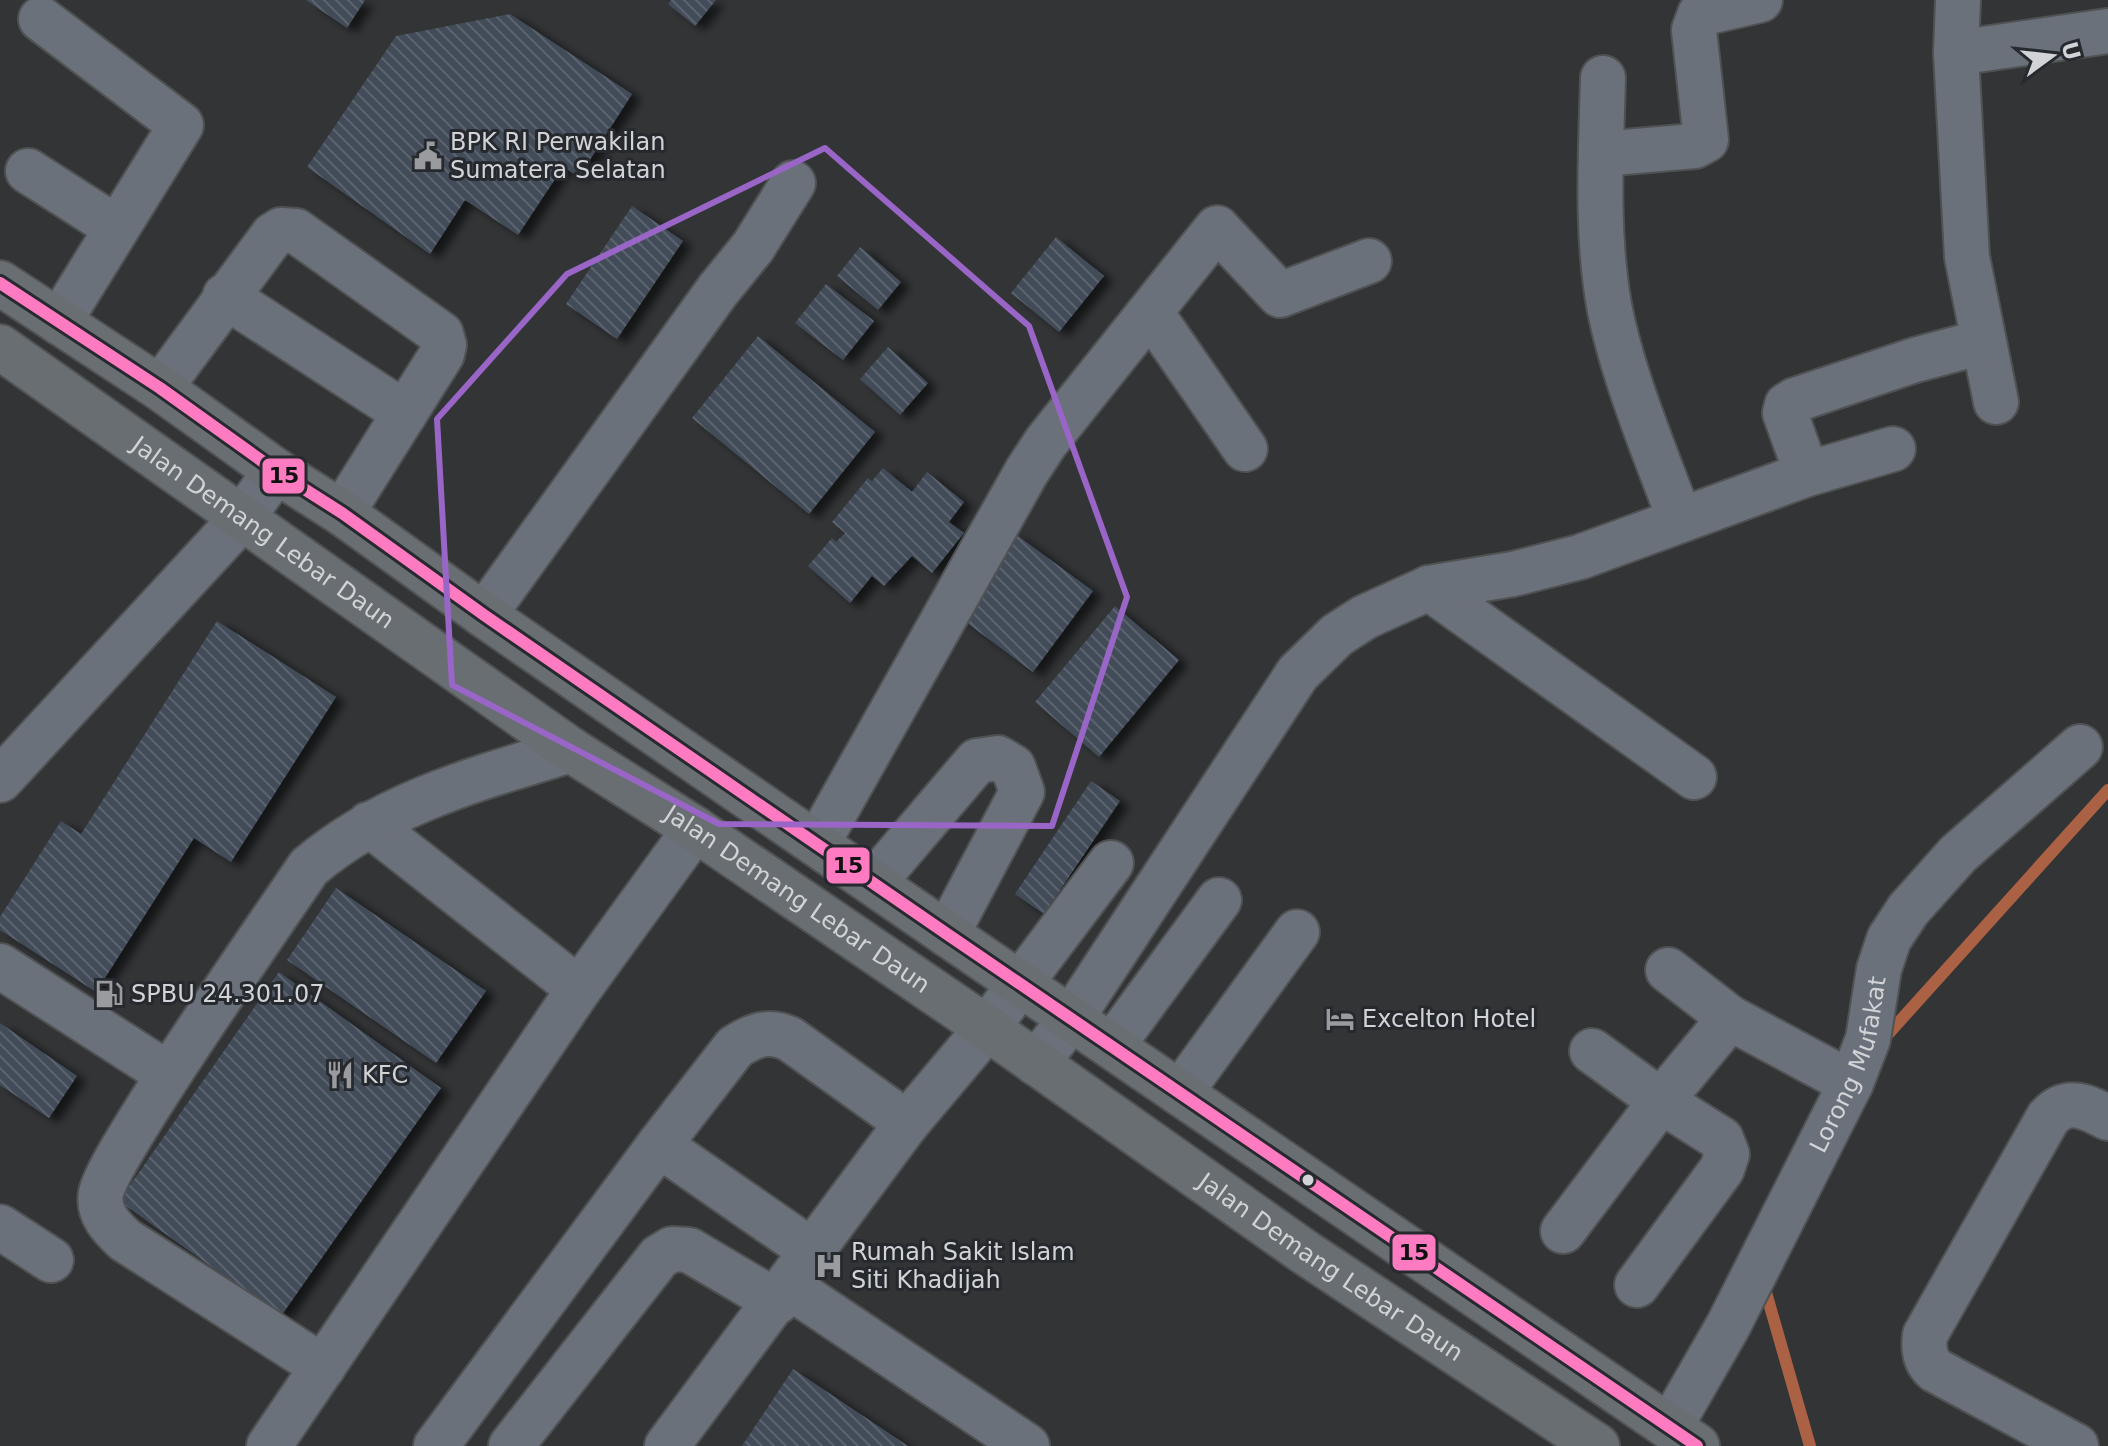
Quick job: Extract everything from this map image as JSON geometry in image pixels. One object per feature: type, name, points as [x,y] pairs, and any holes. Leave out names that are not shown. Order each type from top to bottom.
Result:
[{"type":"highway","points":[[1,281],[276,471],[342,513],[484,615],[947,934],[1683,1436]]},
{"type":"highway","name":"Jalan Demang Lebar Daun","points":[[0,347],[571,750],[695,829],[987,1028],[1306,1253],[1597,1446]]},
{"type":"street","points":[[1601,154],[1695,146],[1706,140],[1694,30],[1700,14],[1760,0]]},
{"type":"street","points":[[1958,0],[1956,53],[1967,257],[1996,402]]},
{"type":"street","points":[[41,19],[181,125],[59,322]]},
{"type":"street","points":[[1956,53],[2108,31]]},
{"type":"street","points":[[1603,78],[1602,247],[1609,306],[1646,429],[1680,520]]},
{"type":"street","points":[[28,171],[117,228]]},
{"type":"street","points":[[484,615],[718,290],[753,247],[793,183]]},
{"type":"street","points":[[817,844],[1027,471],[1046,442],[1217,228],[1280,295],[1369,261]]},
{"type":"street","points":[[160,388],[273,235],[281,230],[296,231],[441,334],[444,345],[442,354],[342,513]]},
{"type":"street","points":[[225,296],[405,413]]},
{"type":"street","points":[[1151,313],[1245,449]]},
{"type":"street","points":[[1807,474],[1785,413],[1787,405],[1915,360],[1982,342]]},
{"type":"street","points":[[1036,1063],[1071,1019],[1298,673],[1337,635],[1365,617],[1429,588],[1513,574],[1580,557],[1807,474],[1893,449]]},
{"type":"street","points":[[0,780],[242,518],[276,471]]},
{"type":"street","points":[[1429,588],[1694,777]]},
{"type":"street","name":"Lorong Mufakat","points":[[1683,1436],[1728,1326],[1851,1083],[1868,1039],[1879,969],[1889,939],[1908,910],[1958,854],[2080,747]]},
{"type":"street","points":[[323,1367],[125,1240],[106,1219],[102,1211],[101,1193],[168,1074],[309,867],[337,843],[369,824],[476,779],[571,750]]},
{"type":"street","points":[[874,882],[977,761],[998,758],[1013,767],[1022,792],[947,934]]},
{"type":"street","points":[[369,824],[579,989]]},
{"type":"street","points":[[269,1446],[579,989],[695,829]]},
{"type":"street","points":[[667,1446],[907,1123],[987,1028],[1111,863]]},
{"type":"street","points":[[1112,1046],[1219,900]]},
{"type":"street","points":[[1180,1093],[1297,932]]},
{"type":"street","points":[[0,966],[168,1074]]},
{"type":"street","points":[[1668,970],[1730,1018],[1851,1083]]},
{"type":"street","points":[[1563,1231],[1661,1101],[1730,1018]]},
{"type":"street","points":[[453,1440],[659,1145],[735,1047],[752,1037],[766,1033],[780,1034],[907,1123]]},
{"type":"street","points":[[1592,1051],[1661,1101],[1721,1139],[1727,1154],[1722,1169],[1637,1285]]},
{"type":"street","points":[[2076,1446],[1935,1370],[1927,1360],[1924,1343],[1925,1335],[2048,1118],[2060,1108],[2079,1104],[2108,1118]]},
{"type":"street","points":[[659,1145],[792,1279],[1027,1446]]},
{"type":"street","points":[[0,1227],[51,1260]]},
{"type":"street","points":[[511,1446],[659,1257],[672,1249],[689,1250],[792,1279]]},
{"type":"highlighted area","points":[[825,148],[1029,326],[1127,597],[1052,826],[719,824],[452,685],[437,419],[567,274]]},
{"type":"building","points":[[306,0],[365,0],[347,28]]},
{"type":"building","points":[[671,0],[716,0],[695,26],[668,4]]},
{"type":"building","points":[[510,14],[632,94],[579,177],[563,167],[518,235],[465,200],[430,254],[307,167],[396,36]]},
{"type":"building","points":[[632,206],[683,241],[617,339],[566,304]]},
{"type":"building","points":[[1056,237],[1104,276],[1059,332],[1011,293]]},
{"type":"building","points":[[860,247],[901,282],[878,310],[837,276]]},
{"type":"building","points":[[826,284],[874,321],[843,360],[795,323]]},
{"type":"building","points":[[758,336],[875,432],[809,514],[692,418]]},
{"type":"building","points":[[888,347],[928,383],[900,415],[860,379]]},
{"type":"building","points":[[883,468],[912,492],[927,472],[964,502],[949,522],[964,533],[932,573],[912,556],[884,586],[872,576],[850,603],[808,566],[832,538],[836,542],[845,533],[832,522],[868,478],[872,481]]},
{"type":"building","points":[[1014,533],[1093,591],[1033,672],[955,614]]},
{"type":"building","points":[[1115,606],[1179,660],[1099,757],[1035,702]]},
{"type":"building","points":[[217,621],[336,697],[231,862],[194,838],[96,992],[0,930],[0,917],[61,821],[81,834]]},
{"type":"building","points":[[1091,781],[1120,801],[1044,914],[1015,894]]},
{"type":"building","points":[[336,888],[486,991],[436,1063],[287,960]]},
{"type":"building","points":[[279,972],[441,1088],[281,1316],[119,1201]]},
{"type":"building","points":[[0,1023],[77,1076],[49,1118],[0,1085]]},
{"type":"building","points":[[793,1369],[908,1446],[742,1446]]},
{"type":"waterway","points":[[1880,1043],[2108,790]]},
{"type":"waterway","points":[[1763,1282],[1810,1446]]},
{"type":"transit line","name":"15","points":[[0,283],[160,388],[947,934],[1697,1446]]},
{"type":"place","name":"BPK RI Perwakilan Sumatera Selatan","points":[[428,156]]},
{"type":"place","name":"SPBU 24.301.07","points":[[109,994]]},
{"type":"place","name":"Excelton Hotel","points":[[1340,1019]]},
{"type":"place","name":"KFC","points":[[340,1075]]},
{"type":"place","name":"Rumah Sakit Islam Siti Khadijah","points":[[829,1266]]}]
